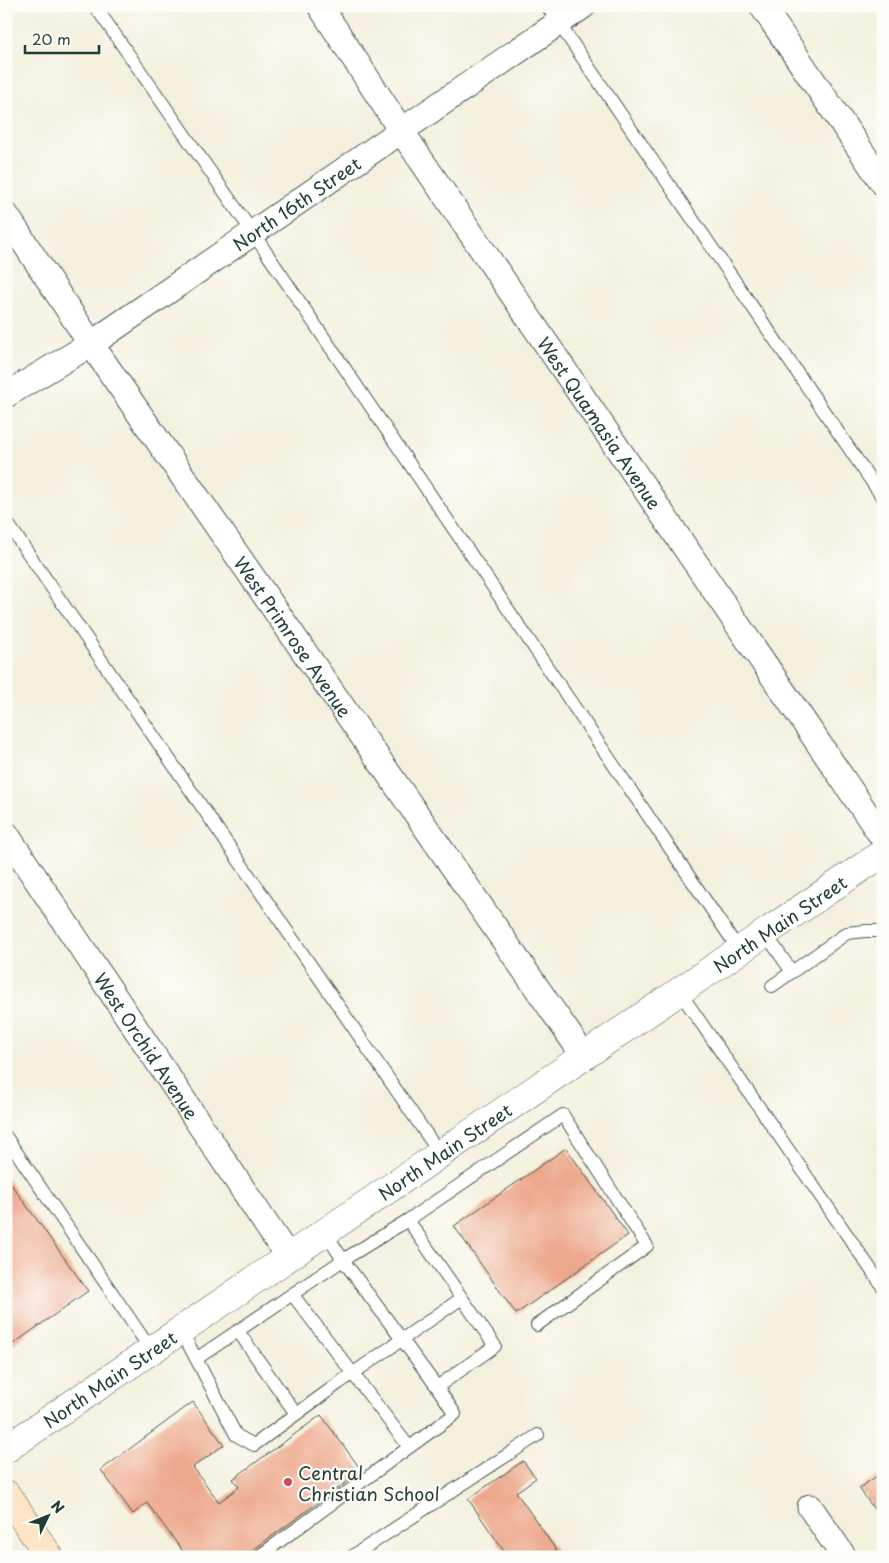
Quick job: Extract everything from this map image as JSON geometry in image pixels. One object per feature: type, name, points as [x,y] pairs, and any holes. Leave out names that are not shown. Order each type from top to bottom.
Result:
[{"type":"main road","points":[[6,1494],[50,1557]]},
{"type":"street","name":"West Quamasia Avenue","points":[[320,6],[402,132],[883,838]]},
{"type":"street","name":"North 16th Street","points":[[6,396],[90,344],[402,132],[552,15],[583,6]]},
{"type":"street","points":[[762,6],[883,183]]},
{"type":"street","name":"West Primrose Avenue","points":[[6,215],[90,344],[584,1056]]},
{"type":"street","name":"West Orchid Avenue","points":[[6,834],[288,1257]]},
{"type":"street","name":"North Main Street","points":[[6,1449],[883,853]]},
{"type":"street","points":[[810,1507],[844,1557]]},
{"type":"lane","points":[[96,6],[253,233],[739,950]]},
{"type":"lane","points":[[552,15],[883,498]]},
{"type":"lane","points":[[6,521],[440,1154]]},
{"type":"lane","points":[[772,986],[846,933],[883,931]]},
{"type":"lane","points":[[765,933],[792,972]]},
{"type":"lane","points":[[679,991],[883,1287]]},
{"type":"lane","points":[[196,1359],[343,1260],[408,1220],[563,1115],[647,1246],[537,1325]]},
{"type":"lane","points":[[6,1137],[152,1350]]},
{"type":"lane","points":[[408,1220],[495,1346],[437,1387]]},
{"type":"lane","points":[[258,1557],[454,1414],[437,1387],[343,1260],[325,1232]]},
{"type":"lane","points":[[292,1294],[409,1447]]},
{"type":"lane","points":[[181,1330],[236,1435],[254,1445],[462,1298]]},
{"type":"lane","points":[[238,1331],[296,1414]]},
{"type":"lane","points":[[351,1557],[538,1435]]},
{"type":"building","points":[[566,1148],[628,1235],[516,1314],[454,1226]]},
{"type":"building","points":[[6,1177],[88,1291],[13,1344],[6,1334]]},
{"type":"building","points":[[193,1402],[224,1445],[193,1467],[219,1502],[239,1487],[233,1479],[321,1415],[362,1471],[243,1557],[187,1557],[147,1503],[133,1514],[101,1470]]},
{"type":"building","points":[[523,1461],[536,1478],[516,1492],[561,1557],[508,1557],[468,1499]]},
{"type":"building","points":[[883,1472],[883,1522],[859,1488]]},
{"type":"place","name":"Central Christian School","points":[[288,1482]]}]
